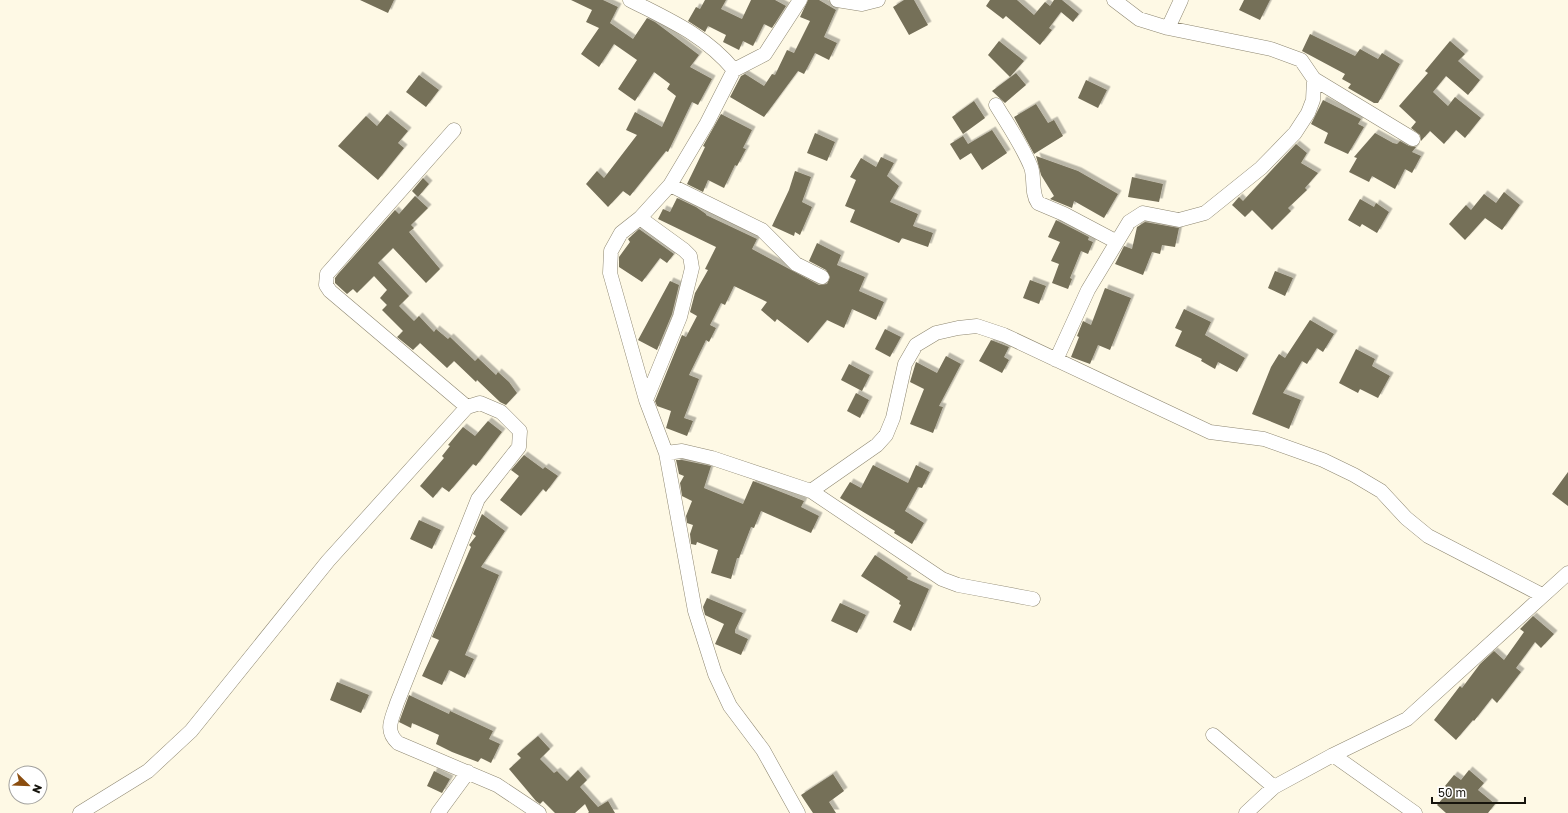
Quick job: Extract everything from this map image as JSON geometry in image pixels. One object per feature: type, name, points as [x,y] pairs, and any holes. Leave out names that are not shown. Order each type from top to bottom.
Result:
[{"type":"street","points":[[630,0],[692,32],[719,52],[734,70]]},
{"type":"street","points":[[798,813],[763,750],[730,706],[715,674],[695,611],[666,453],[646,400],[610,273],[611,251],[621,233],[640,218],[670,185],[707,123],[734,70],[765,54],[800,0]]},
{"type":"street","points":[[837,0],[862,4],[878,0]]},
{"type":"street","points":[[1114,0],[1139,20],[1168,28],[1271,50],[1301,60],[1314,79],[1413,139]]},
{"type":"street","points":[[1168,28],[1181,0]]},
{"type":"street","points":[[1056,360],[1088,290],[1129,222],[1143,213],[1179,220],[1205,213],[1261,168],[1295,133],[1305,118],[1312,100],[1314,79]]},
{"type":"street","points":[[996,105],[1019,143],[1031,168],[1034,191],[1038,203],[1064,214],[1117,242]]},
{"type":"street","points":[[454,130],[328,274],[325,280],[330,291],[467,406]]},
{"type":"street","points":[[670,185],[762,230],[796,264],[822,277]]},
{"type":"street","points":[[640,218],[684,250],[690,256],[692,268],[680,317],[646,400]]},
{"type":"street","points":[[811,491],[877,446],[886,435],[893,418],[905,364],[916,345],[936,333],[958,328],[977,326],[1004,335],[1210,432],[1264,439],[1329,463],[1381,491],[1406,518],[1428,536],[1542,595]]},
{"type":"street","points":[[80,813],[148,771],[191,731],[328,561],[467,406],[480,403],[501,412],[520,431],[519,447],[478,499],[397,703],[390,724],[390,732],[391,737],[398,743],[497,785],[539,813]]},
{"type":"street","points":[[666,453],[682,451],[712,458],[811,491],[942,579],[958,585],[1033,599]]},
{"type":"street","points":[[1246,813],[1274,787],[1333,755],[1407,719],[1568,573]]},
{"type":"street","points":[[1213,735],[1274,787]]},
{"type":"street","points":[[1333,755],[1415,813]]},
{"type":"street","points":[[438,813],[468,772]]},
{"type":"building","points":[[360,0],[394,0],[388,13]]},
{"type":"building","points":[[571,0],[603,0],[618,7],[610,23],[633,39],[647,18],[655,22],[699,55],[690,67],[712,79],[698,105],[692,102],[668,152],[666,151],[630,196],[623,191],[608,207],[586,184],[597,171],[604,178],[637,135],[626,130],[635,112],[662,127],[676,96],[667,89],[670,84],[654,72],[635,101],[618,89],[637,60],[614,44],[599,67],[581,54],[599,28],[586,22],[592,10]]},
{"type":"building","points":[[705,0],[726,0],[721,9],[742,19],[751,0],[775,0],[786,6],[772,28],[764,24],[753,46],[743,41],[739,50],[723,42],[726,35],[708,26],[705,32],[688,21],[696,7],[700,9]]},
{"type":"building","points":[[808,0],[819,0],[836,10],[824,37],[837,43],[829,60],[815,53],[804,74],[798,71],[764,117],[730,97],[741,76],[745,74],[764,86],[772,74],[775,75],[787,50],[794,53],[810,21],[800,17]]},
{"type":"building","points":[[904,0],[914,0],[928,25],[909,35],[893,7]]},
{"type":"building","points":[[990,0],[1017,0],[1034,15],[1045,2],[1050,6],[1054,0],[1062,0],[1079,14],[1073,22],[1061,12],[1049,28],[1052,30],[1040,45],[1006,16],[1003,19],[986,6]]},
{"type":"building","points":[[1244,0],[1270,0],[1260,20],[1239,10]]},
{"type":"building","points":[[1310,34],[1355,56],[1360,49],[1378,59],[1382,53],[1400,64],[1378,103],[1374,103],[1348,88],[1351,84],[1342,79],[1345,74],[1302,51]]},
{"type":"building","points":[[999,41],[1024,61],[1010,77],[988,55]]},
{"type":"building","points":[[1450,41],[1465,54],[1458,61],[1480,80],[1468,95],[1446,76],[1433,92],[1448,106],[1455,97],[1481,118],[1465,138],[1456,130],[1444,144],[1430,131],[1421,141],[1420,135],[1411,128],[1416,122],[1399,106],[1428,73],[1425,71]]},
{"type":"building","points":[[1016,73],[1026,85],[1005,103],[992,91]]},
{"type":"building","points":[[419,75],[439,90],[426,107],[406,92]]},
{"type":"building","points":[[1086,80],[1107,90],[1098,108],[1078,98]]},
{"type":"building","points":[[1323,100],[1361,119],[1358,124],[1364,127],[1348,154],[1324,143],[1328,133],[1311,124]]},
{"type":"building","points":[[974,101],[985,118],[963,134],[952,117]]},
{"type":"building","points":[[1036,104],[1048,123],[1054,120],[1063,136],[1034,154],[1014,117]]},
{"type":"building","points":[[387,114],[408,131],[398,143],[404,148],[378,180],[338,146],[366,116],[377,126]]},
{"type":"building","points":[[721,114],[752,130],[743,148],[746,149],[737,166],[735,165],[724,188],[708,180],[703,192],[687,184],[705,147],[703,146]]},
{"type":"building","points":[[992,130],[1007,153],[982,170],[971,153],[960,160],[950,144],[963,136],[968,144]]},
{"type":"building","points":[[815,133],[835,142],[827,161],[807,153]]},
{"type":"building","points":[[1375,133],[1393,143],[1397,144],[1400,141],[1409,146],[1416,147],[1412,152],[1421,156],[1412,173],[1405,169],[1395,189],[1372,176],[1369,182],[1349,172],[1357,158],[1354,157]]},
{"type":"building","points":[[1296,144],[1307,153],[1301,163],[1318,173],[1305,188],[1307,190],[1288,208],[1291,211],[1272,230],[1252,210],[1245,217],[1232,205],[1239,197],[1243,201]]},
{"type":"building","points":[[1036,156],[1078,171],[1118,194],[1104,218],[1074,201],[1072,208],[1050,199],[1054,196],[1041,175]]},
{"type":"building","points":[[881,157],[894,163],[887,176],[899,186],[890,202],[918,214],[913,226],[933,233],[928,247],[902,238],[899,243],[850,222],[855,210],[845,206],[856,180],[850,177],[861,158],[876,167]]},
{"type":"building","points":[[795,171],[811,177],[802,202],[812,207],[800,235],[795,232],[794,236],[772,226],[789,190]]},
{"type":"building","points":[[1132,177],[1163,184],[1159,202],[1128,197]]},
{"type":"building","points":[[423,178],[429,184],[418,197],[412,191]]},
{"type":"building","points":[[1504,192],[1520,205],[1502,230],[1485,218],[1465,240],[1449,224],[1466,205],[1471,210],[1484,194],[1496,203]]},
{"type":"building","points":[[415,196],[428,208],[411,225],[414,228],[409,232],[440,269],[426,283],[393,248],[378,263],[409,296],[399,306],[414,321],[419,316],[434,332],[436,329],[448,339],[450,337],[475,361],[478,358],[496,375],[498,372],[509,382],[517,393],[506,405],[500,402],[477,380],[476,382],[454,361],[447,368],[420,343],[413,350],[397,337],[403,331],[382,310],[387,305],[380,298],[387,290],[374,276],[357,293],[353,289],[347,294],[335,283],[335,278],[338,274],[395,210],[399,214]]},
{"type":"building","points":[[677,198],[696,207],[706,215],[757,239],[752,249],[819,285],[827,284],[830,277],[826,270],[809,261],[817,243],[841,255],[837,265],[865,277],[859,291],[884,302],[876,320],[852,309],[844,328],[827,320],[808,343],[777,319],[775,322],[761,310],[767,302],[734,286],[725,305],[721,303],[710,325],[716,328],[709,342],[706,340],[689,375],[699,379],[684,418],[693,421],[687,436],[666,428],[671,411],[657,406],[655,401],[682,335],[686,337],[697,316],[690,312],[695,293],[708,270],[705,269],[716,247],[658,219],[663,209],[670,212]]},
{"type":"building","points":[[1360,199],[1374,207],[1376,203],[1389,212],[1377,233],[1362,224],[1360,227],[1348,220]]},
{"type":"building","points":[[1056,220],[1089,237],[1088,240],[1093,242],[1088,254],[1081,251],[1070,278],[1072,279],[1068,289],[1052,283],[1059,264],[1051,261],[1060,242],[1048,237]]},
{"type":"building","points":[[1145,222],[1179,228],[1175,247],[1162,245],[1160,254],[1152,252],[1143,275],[1115,264],[1124,246],[1132,249],[1137,227]]},
{"type":"building","points":[[639,229],[674,254],[667,263],[660,258],[642,282],[619,267],[619,257],[630,242],[628,239]]},
{"type":"building","points":[[1275,271],[1293,278],[1285,296],[1268,288]]},
{"type":"building","points":[[1030,280],[1046,286],[1039,304],[1023,298]]},
{"type":"building","points":[[670,281],[679,285],[672,314],[657,350],[638,340]]},
{"type":"building","points":[[1105,288],[1131,298],[1110,350],[1098,345],[1090,364],[1071,357],[1079,337],[1077,336],[1083,321],[1091,325]]},
{"type":"building","points":[[1184,309],[1211,322],[1205,335],[1245,358],[1237,372],[1218,362],[1215,369],[1201,361],[1202,359],[1175,346],[1182,331],[1175,328]]},
{"type":"building","points":[[1310,320],[1334,334],[1323,352],[1317,348],[1307,364],[1302,361],[1283,393],[1301,400],[1289,429],[1252,414],[1271,367],[1279,354],[1285,358]]},
{"type":"building","points":[[885,329],[901,337],[890,357],[875,349]]},
{"type":"building","points":[[991,340],[1009,347],[1004,357],[1009,360],[1002,373],[979,361]]},
{"type":"building","points":[[1356,349],[1375,359],[1372,366],[1390,376],[1378,398],[1360,389],[1358,393],[1339,383]]},
{"type":"building","points":[[946,356],[961,364],[939,406],[943,407],[933,433],[910,424],[924,389],[910,382],[916,362],[937,373]]},
{"type":"building","points":[[849,364],[870,375],[862,391],[841,380]]},
{"type":"building","points":[[856,393],[869,400],[860,418],[847,411]]},
{"type":"building","points":[[488,421],[502,432],[476,466],[473,464],[449,492],[442,487],[433,498],[420,486],[444,458],[442,456],[450,446],[448,445],[463,427],[475,436]]},
{"type":"building","points":[[524,455],[543,469],[545,467],[558,476],[546,492],[543,489],[521,516],[500,500],[519,476],[511,470]]},
{"type":"building","points":[[676,460],[711,466],[704,488],[743,504],[753,481],[804,501],[801,507],[819,516],[811,533],[761,511],[754,528],[751,527],[739,558],[737,558],[731,579],[711,573],[718,550],[697,542],[696,545],[691,544],[690,534],[693,525],[687,523],[686,516],[692,501],[682,496],[680,483],[684,476],[679,474]]},
{"type":"building","points":[[873,465],[908,483],[916,465],[930,472],[922,488],[918,487],[905,511],[924,523],[912,544],[894,533],[895,531],[840,498],[850,482],[861,488]]},
{"type":"building","points":[[1568,472],[1568,506],[1552,494]]},
{"type":"building","points":[[482,514],[505,531],[481,567],[499,575],[465,655],[474,659],[465,678],[449,670],[442,685],[422,676],[439,640],[432,637],[471,547],[469,545],[476,536],[473,534]]},
{"type":"building","points":[[419,520],[441,530],[432,549],[410,539]]},
{"type":"building","points":[[875,555],[908,577],[907,579],[929,589],[911,631],[893,622],[901,605],[899,604],[900,601],[861,576]]},
{"type":"building","points":[[707,598],[743,613],[735,630],[735,633],[748,639],[741,655],[715,644],[724,624],[705,615],[703,607]]},
{"type":"building","points":[[840,603],[866,615],[857,633],[831,621]]},
{"type":"building","points":[[1533,616],[1554,634],[1541,648],[1535,642],[1516,668],[1521,672],[1497,703],[1492,698],[1474,721],[1473,720],[1456,740],[1434,720],[1460,686],[1462,688],[1480,664],[1494,651],[1504,660],[1524,632],[1520,629]]},
{"type":"building","points":[[337,682],[369,695],[361,713],[330,700]]},
{"type":"building","points":[[409,695],[449,714],[450,711],[493,731],[489,739],[500,744],[491,763],[481,758],[478,762],[452,752],[436,744],[439,735],[412,723],[411,728],[399,722]]},
{"type":"building","points":[[538,736],[550,749],[540,759],[554,773],[557,771],[567,781],[578,770],[587,780],[580,787],[598,807],[608,801],[615,813],[588,813],[589,812],[585,804],[575,813],[555,813],[543,801],[540,804],[536,801],[509,769],[521,758],[517,754]]},
{"type":"building","points":[[1469,770],[1484,783],[1478,790],[1495,804],[1488,813],[1446,813],[1437,805],[1450,790],[1445,786],[1454,775],[1461,780]]},
{"type":"building","points":[[434,771],[450,779],[442,793],[427,786]]},
{"type":"building","points":[[833,774],[844,791],[829,802],[836,813],[813,813],[801,795]]}]
